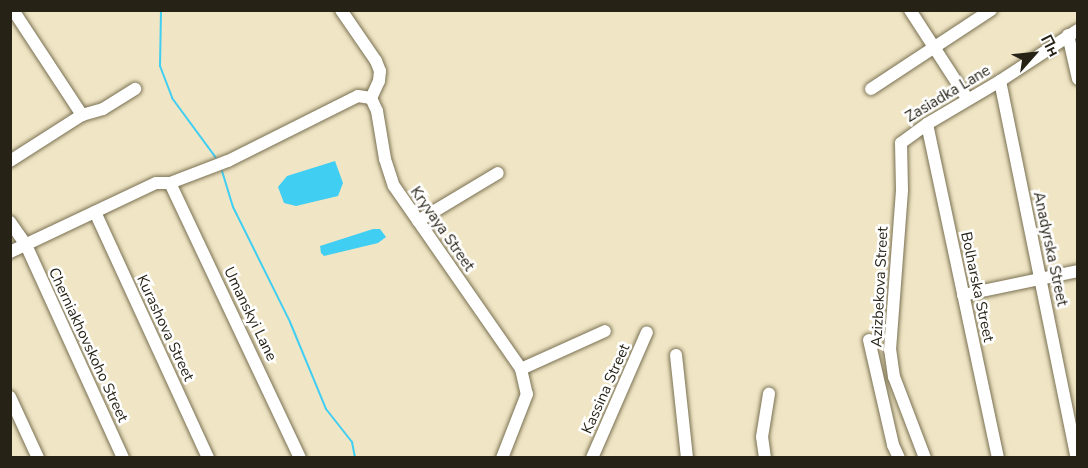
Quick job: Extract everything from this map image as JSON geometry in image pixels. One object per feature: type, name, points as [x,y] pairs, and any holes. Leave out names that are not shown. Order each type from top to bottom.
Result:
[{"type":"street","points":[[10,252],[156,183],[170,183],[228,161],[358,96],[372,98],[379,81],[380,71],[341,10]]},
{"type":"street","points":[[910,10],[967,98]]},
{"type":"street","points":[[871,89],[991,10]]},
{"type":"street","points":[[17,15],[82,115]]},
{"type":"street","points":[[1073,33],[1077,79]]},
{"type":"street","name":"Zasiadka Lane","points":[[900,149],[906,137],[967,98],[1000,81],[1073,33]]},
{"type":"street","name":"Anadyrska Street","points":[[1000,81],[1077,458]]},
{"type":"street","points":[[10,161],[82,115],[103,109],[135,89]]},
{"type":"street","name":"Kryvaya Street","points":[[372,98],[377,111],[391,180],[521,369],[527,394],[502,458]]},
{"type":"street","name":"Bolharska Street","points":[[927,124],[998,458]]},
{"type":"street","name":"Azizbekova Street","points":[[900,149],[902,190],[890,350],[894,377],[925,458]]},
{"type":"street","points":[[418,221],[498,173]]},
{"type":"street","name":"Umanskyi Lane","points":[[170,183],[300,458]]},
{"type":"street","name":"Kurashova Street","points":[[95,212],[208,458]]},
{"type":"street","name":"Cherniakhovskoho Street","points":[[10,222],[26,244],[123,458]]},
{"type":"street","points":[[963,295],[1077,271]]},
{"type":"street","name":"Kassina Street","points":[[521,369],[605,332]]},
{"type":"street","name":"Kassina Street","points":[[592,458],[647,332]]},
{"type":"street","points":[[869,340],[893,445],[899,458]]},
{"type":"street","points":[[676,355],[687,457]]},
{"type":"street","points":[[765,458],[762,436],[769,394]]},
{"type":"street","points":[[10,397],[38,458]]},
{"type":"water","points":[[335,161],[343,183],[338,196],[296,206],[284,203],[278,187],[287,176]]},
{"type":"water","points":[[373,229],[380,229],[386,237],[378,243],[324,256],[321,253],[320,246]]},
{"type":"waterway","points":[[161,10],[160,66],[172,98],[216,158]]},
{"type":"waterway","points":[[222,171],[233,207],[290,322],[326,409],[352,442],[355,458]]}]
